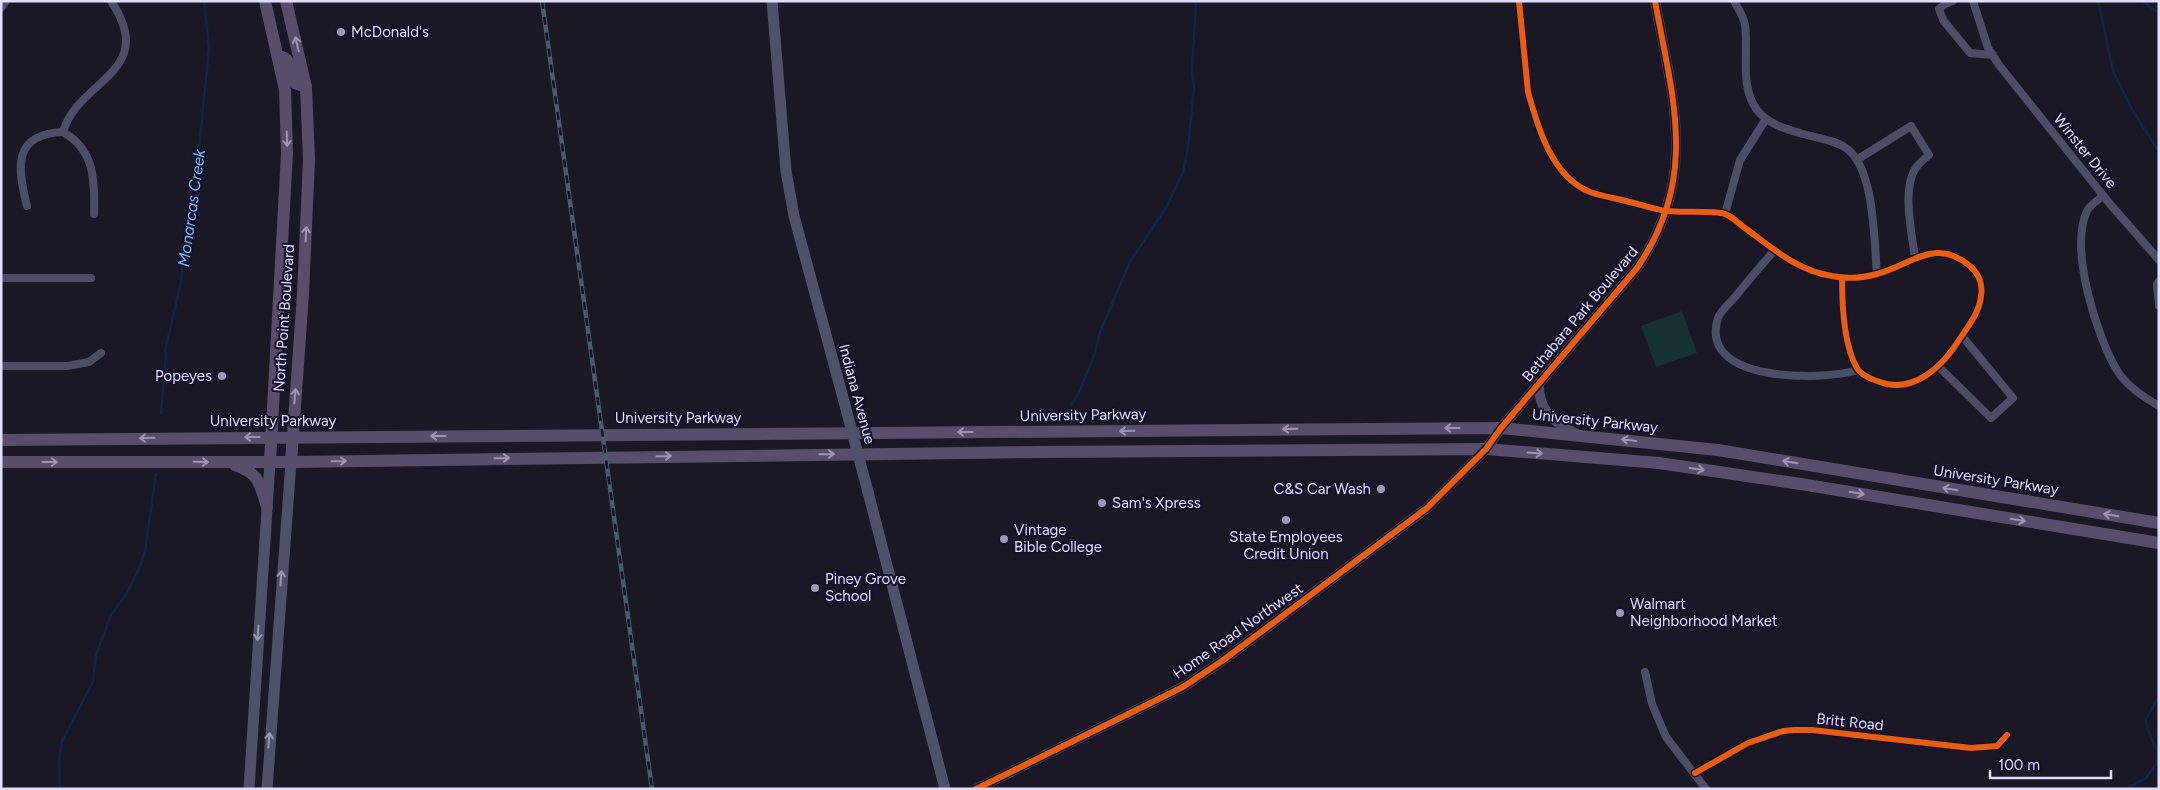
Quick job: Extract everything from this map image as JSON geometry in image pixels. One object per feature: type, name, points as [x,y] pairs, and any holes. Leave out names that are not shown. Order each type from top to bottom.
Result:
[{"type":"main road","name":"North Point Boulevard","points":[[249,789],[287,153],[285,90],[265,1]]},
{"type":"main road","name":"North Point Boulevard","points":[[267,789],[291,437],[303,294],[310,160],[306,87],[286,1]]},
{"type":"main road","name":"Indiana Avenue","points":[[772,1],[787,179],[794,216],[946,789]]},
{"type":"main road","points":[[278,56],[284,57],[290,62],[295,83],[306,87]]},
{"type":"main road","points":[[285,90],[298,95],[304,117],[309,122]]},
{"type":"main road","name":"University Parkway","points":[[1,440],[1501,428],[1718,450],[2159,523]]},
{"type":"main road","points":[[1,462],[290,462],[683,456],[1486,449],[1659,463],[1807,485],[2159,543]]},
{"type":"main road","points":[[226,462],[252,472],[262,489],[266,507]]},
{"type":"street","points":[[1,8],[6,1]]},
{"type":"street","points":[[63,132],[65,124],[73,112],[119,65],[124,51],[126,35],[120,17],[111,1]]},
{"type":"street","points":[[1519,1],[1528,92],[1557,165],[1572,181],[1588,191],[1666,211],[1725,214],[1775,250],[1804,268],[1842,278],[1877,274],[1932,253],[1955,256],[1973,269],[1977,275],[1981,285],[1981,300],[1974,317],[1949,356],[1939,367],[1917,381],[1899,384],[1880,383],[1858,370],[1850,353],[1842,278]]},
{"type":"street","name":"Bethabara Park Boulevard","points":[[1486,449],[1501,428],[1637,268],[1652,246],[1666,211],[1676,168],[1678,136],[1655,1]]},
{"type":"street","points":[[1734,1],[1745,23],[1747,85],[1757,110],[1766,119],[1780,127],[1836,143],[1847,148],[1858,159],[1869,197],[1877,274]]},
{"type":"street","points":[[1953,1],[1945,4],[1940,9],[1942,20],[1970,53],[1993,55]]},
{"type":"street","name":"Winster Drive","points":[[1974,1],[1988,48],[2103,196],[2159,260]]},
{"type":"street","points":[[1725,214],[1740,160],[1766,119]]},
{"type":"street","points":[[1858,159],[1911,126],[1929,155],[1915,168],[1909,183],[1908,194],[1915,258]]},
{"type":"street","points":[[27,206],[21,184],[22,156],[26,145],[34,137],[50,132],[63,132],[72,137],[90,163],[95,180],[94,214]]},
{"type":"street","points":[[2103,196],[2088,210],[2082,226],[2086,290],[2094,321],[2118,373],[2133,388],[2159,406]]},
{"type":"street","points":[[1775,250],[1718,318],[1717,337],[1724,354],[1736,363],[1750,368],[1794,376],[1827,376],[1858,370]]},
{"type":"street","points":[[1,278],[91,278]]},
{"type":"street","points":[[2159,281],[2157,284],[2159,306]]},
{"type":"street","points":[[1939,367],[1991,418],[2013,398],[1962,336]]},
{"type":"street","points":[[1,366],[67,366],[88,362],[101,353]]},
{"type":"street","points":[[1539,383],[1539,400],[1543,408],[1563,427],[1578,435]]},
{"type":"street","name":"Home Road Northwest","points":[[976,789],[1191,682],[1427,508],[1486,449]]},
{"type":"street","points":[[1645,672],[1652,704],[1666,737],[1706,789]]},
{"type":"street","name":"Britt Road","points":[[1695,773],[1748,743],[1783,731],[1812,730],[1971,748],[1997,746],[2007,735]]},
{"type":"green space","points":[[1682,311],[1697,353],[1656,367],[1641,326]]},
{"type":"waterway","name":"Monarcas Creek","points":[[161,414],[165,351],[181,282],[184,243],[198,159],[209,48],[204,1]]},
{"type":"waterway","points":[[1071,405],[1080,390],[1095,353],[1100,332],[1130,262],[1167,206],[1183,172],[1188,148],[1194,88],[1192,73],[1196,1]]},
{"type":"waterway","points":[[2098,1],[2113,71],[2133,111],[2159,152]]},
{"type":"waterway","points":[[2142,1],[2159,13]]},
{"type":"waterway","name":"Monarcas Creek","points":[[60,789],[59,762],[62,741],[93,682],[96,655],[111,615],[127,593],[139,569],[145,551],[156,474]]},
{"type":"waterway","points":[[2126,789],[2146,778],[2157,763],[2158,754],[2147,728],[2146,719],[2159,696]]},
{"type":"railway","points":[[542,1],[652,789]]},
{"type":"cycle path","points":[[1519,1],[1528,92],[1537,121],[1548,150],[1556,163],[1577,185],[1590,192],[1662,210],[1725,214],[1786,258],[1808,269],[1832,276],[1849,278],[1872,275],[1890,270],[1924,255],[1946,254],[1970,266],[1976,273],[1980,280],[1980,302],[1954,348],[1937,367],[1915,381],[1891,385],[1875,380],[1858,370],[1849,348],[1845,324],[1842,278]]},
{"type":"cycle path","points":[[976,789],[1183,687],[1222,661],[1427,508],[1486,449],[1501,428],[1637,268],[1656,235],[1669,202],[1675,170],[1674,105],[1655,1]]},
{"type":"cycle path","points":[[1695,773],[1748,743],[1783,731],[1812,730],[1971,748],[1997,746],[2007,735]]},
{"type":"place","name":"McDonald's","points":[[341,32]]},
{"type":"place","name":"Popeyes","points":[[222,376]]},
{"type":"place","name":"C&S Car Wash","points":[[1381,489]]},
{"type":"place","name":"Sam's Xpress","points":[[1102,503]]},
{"type":"place","name":"State Employees Credit Union","points":[[1286,520]]},
{"type":"place","name":"Vintage Bible College","points":[[1004,539]]},
{"type":"place","name":"Piney Grove School","points":[[815,588]]},
{"type":"place","name":"Walmart Neighborhood Market","points":[[1620,613]]}]
